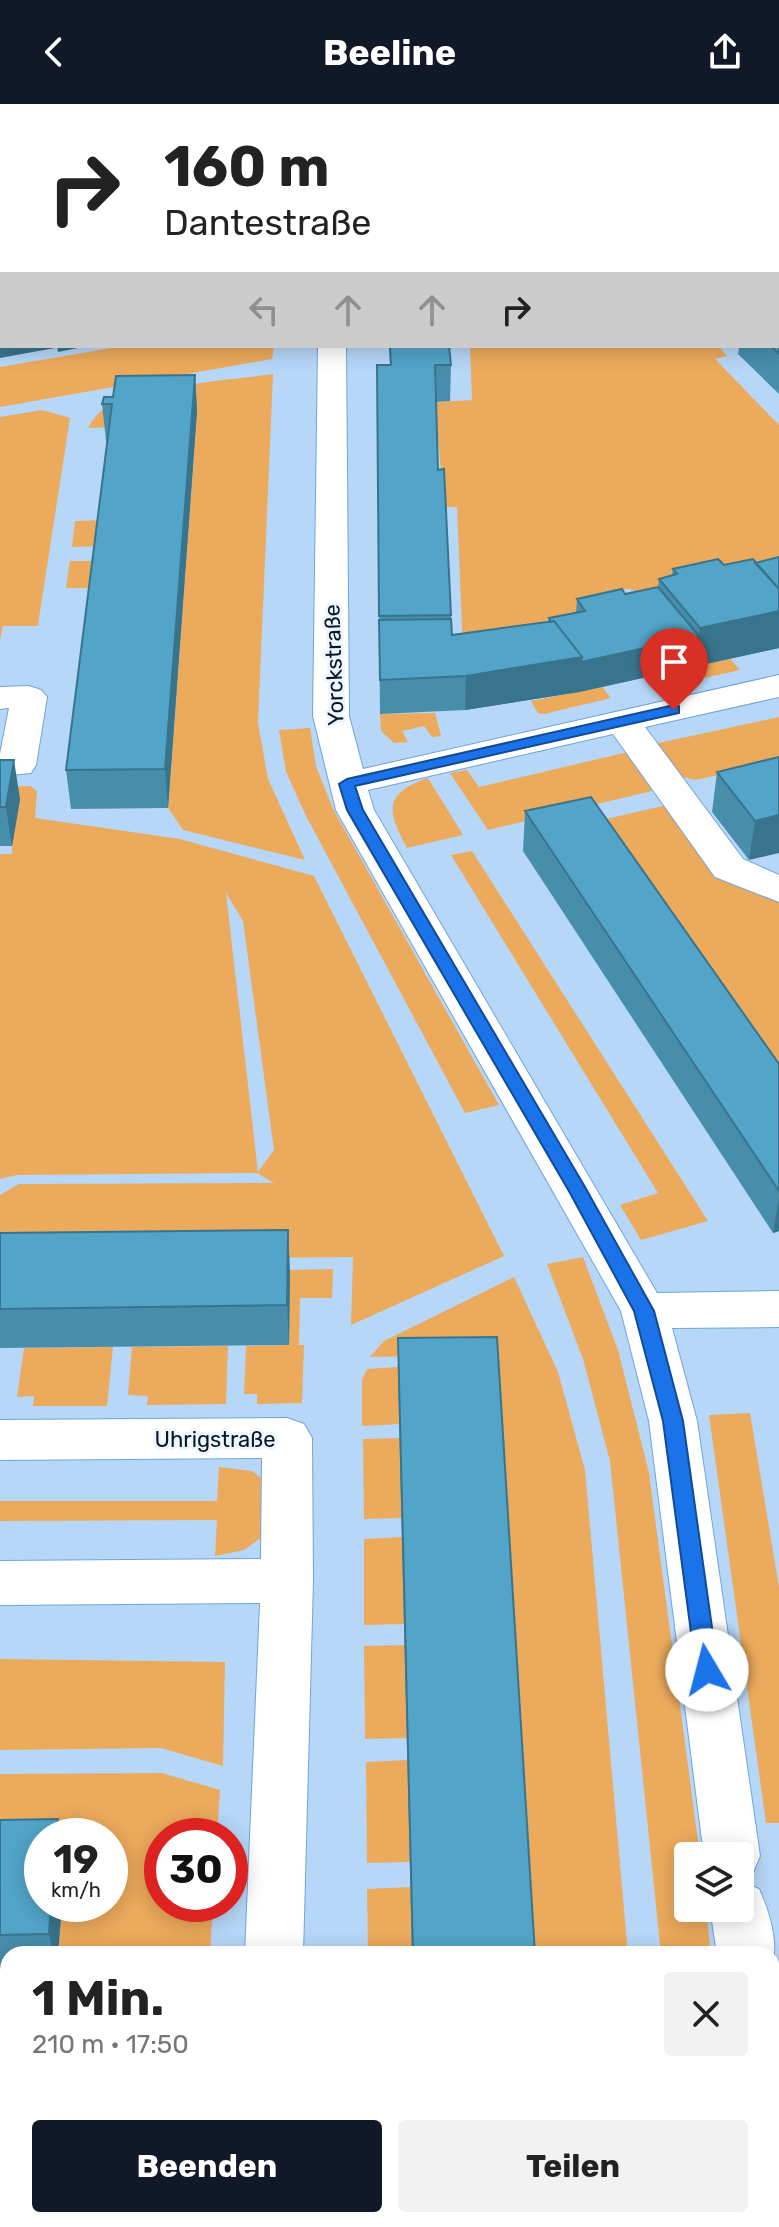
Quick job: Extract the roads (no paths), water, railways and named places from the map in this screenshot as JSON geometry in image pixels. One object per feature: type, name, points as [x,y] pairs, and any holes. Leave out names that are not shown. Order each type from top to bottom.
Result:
[{"type":"street","name":"Yorckstraße","points":[[332,348],[331,716],[347,784],[355,810],[644,1311],[673,1421],[730,1842]]},
{"type":"street","points":[[347,784],[779,686]]},
{"type":"street","points":[[0,698],[29,697],[18,765],[0,765]]},
{"type":"street","points":[[622,721],[729,868],[779,890]]},
{"type":"street","points":[[644,1311],[779,1309]]},
{"type":"street","name":"Uhrigstraße","points":[[0,1440],[287,1438],[287,1581],[274,1946]]},
{"type":"street","points":[[0,1583],[287,1581]]},
{"type":"street","points":[[741,1922],[745,1946]]}]
